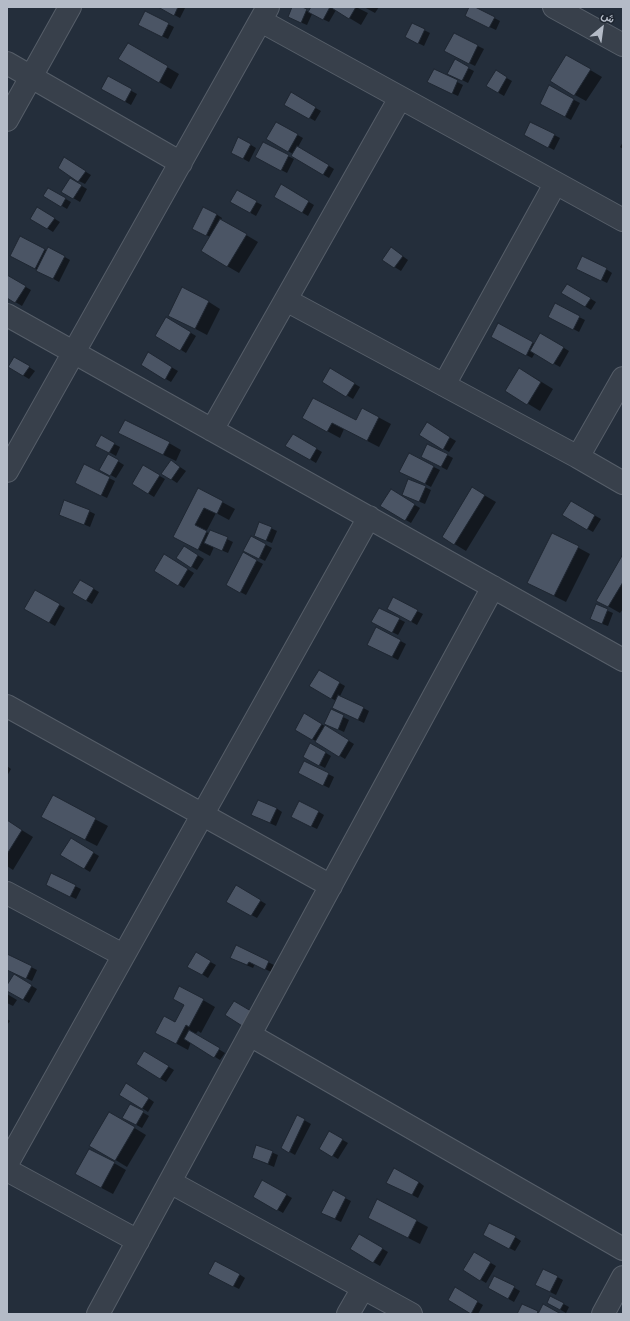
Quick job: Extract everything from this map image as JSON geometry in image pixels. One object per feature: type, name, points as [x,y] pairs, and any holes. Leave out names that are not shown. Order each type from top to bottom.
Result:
[{"type":"street","points":[[7,120],[70,7]]},
{"type":"street","points":[[563,9],[623,45]]},
{"type":"street","points":[[7,471],[265,14],[400,98],[554,184],[623,220]]},
{"type":"street","points":[[7,63],[181,163]]},
{"type":"street","points":[[212,430],[400,98]]},
{"type":"street","points":[[444,385],[554,184]]},
{"type":"street","points":[[286,300],[578,457],[623,483]]},
{"type":"street","points":[[7,315],[623,660]]},
{"type":"street","points":[[578,457],[623,378]]},
{"type":"street","points":[[7,1164],[123,954],[369,517]]},
{"type":"street","points":[[98,1314],[493,587]]},
{"type":"street","points":[[7,706],[331,886]]},
{"type":"street","points":[[7,893],[123,954]]},
{"type":"street","points":[[250,1035],[623,1249]]},
{"type":"street","points":[[7,1170],[138,1241]]},
{"type":"street","points":[[170,1182],[411,1314]]},
{"type":"street","points":[[603,1314],[623,1277]]},
{"type":"street","points":[[348,1314],[363,1288]]},
{"type":"building","points":[[158,7],[178,7],[174,16]]},
{"type":"building","points":[[292,7],[302,7],[307,9],[301,23],[288,17]]},
{"type":"building","points":[[311,7],[330,7],[323,20],[308,12]]},
{"type":"building","points":[[330,7],[356,7],[349,19]]},
{"type":"building","points":[[469,7],[475,7],[495,17],[489,28],[465,16]]},
{"type":"building","points":[[145,11],[169,23],[162,37],[138,25]]},
{"type":"building","points":[[412,23],[425,29],[418,44],[405,37]]},
{"type":"building","points":[[454,33],[478,45],[469,64],[444,51]]},
{"type":"building","points":[[128,43],[168,66],[159,83],[118,59]]},
{"type":"building","points":[[566,55],[591,69],[574,96],[550,81]]},
{"type":"building","points":[[455,59],[469,67],[462,81],[447,74]]},
{"type":"building","points":[[434,69],[458,80],[452,94],[427,82]]},
{"type":"building","points":[[496,70],[507,77],[498,93],[486,86]]},
{"type":"building","points":[[108,76],[132,89],[125,102],[101,89]]},
{"type":"building","points":[[549,85],[574,99],[565,117],[540,104]]},
{"type":"building","points":[[291,92],[316,107],[309,119],[284,105]]},
{"type":"building","points":[[276,122],[298,134],[288,152],[266,139]]},
{"type":"building","points":[[530,122],[555,134],[548,148],[524,135]]},
{"type":"building","points":[[238,137],[251,144],[243,159],[231,153]]},
{"type":"building","points":[[263,142],[289,155],[281,171],[255,157]]},
{"type":"building","points":[[297,146],[329,165],[323,175],[291,156]]},
{"type":"building","points":[[64,157],[86,171],[78,182],[58,168]]},
{"type":"building","points":[[70,178],[82,185],[73,199],[61,192]]},
{"type":"building","points":[[281,184],[309,201],[302,213],[274,197]]},
{"type":"building","points":[[48,188],[66,198],[61,207],[43,196]]},
{"type":"building","points":[[237,190],[257,201],[250,213],[230,202]]},
{"type":"building","points":[[37,207],[55,218],[47,229],[30,219]]},
{"type":"building","points":[[203,207],[217,214],[206,236],[192,229]]},
{"type":"building","points":[[220,219],[247,234],[227,267],[201,251]]},
{"type":"building","points":[[20,236],[45,249],[35,269],[10,256]]},
{"type":"building","points":[[48,247],[65,256],[53,279],[36,271]]},
{"type":"building","points":[[391,247],[403,256],[394,268],[382,260]]},
{"type":"building","points":[[582,256],[607,268],[601,281],[576,269]]},
{"type":"building","points":[[7,275],[26,286],[15,303],[7,298]]},
{"type":"building","points":[[567,284],[591,298],[585,307],[561,293]]},
{"type":"building","points":[[182,287],[209,301],[195,329],[168,316]]},
{"type":"building","points":[[555,303],[580,316],[573,330],[548,317]]},
{"type":"building","points":[[166,317],[191,332],[180,351],[155,336]]},
{"type":"building","points":[[498,323],[533,342],[526,356],[491,337]]},
{"type":"building","points":[[540,333],[564,347],[553,365],[530,351]]},
{"type":"building","points":[[148,352],[172,367],[165,380],[141,365]]},
{"type":"building","points":[[14,357],[30,366],[23,376],[8,367]]},
{"type":"building","points":[[330,368],[355,383],[346,397],[322,382]]},
{"type":"building","points":[[519,368],[541,382],[527,405],[505,391]]},
{"type":"building","points":[[313,398],[356,420],[362,408],[379,417],[367,441],[332,423],[327,432],[302,418]]},
{"type":"building","points":[[125,420],[170,442],[163,455],[118,433]]},
{"type":"building","points":[[427,422],[450,437],[443,450],[419,435]]},
{"type":"building","points":[[293,434],[317,448],[310,460],[285,446]]},
{"type":"building","points":[[101,435],[115,443],[109,453],[95,446]]},
{"type":"building","points":[[427,444],[448,454],[441,467],[421,457]]},
{"type":"building","points":[[409,453],[434,466],[425,484],[399,472]]},
{"type":"building","points":[[108,454],[119,460],[110,476],[99,470]]},
{"type":"building","points":[[171,460],[180,467],[171,480],[161,474]]},
{"type":"building","points":[[84,464],[110,477],[101,496],[75,483]]},
{"type":"building","points":[[143,465],[160,475],[148,494],[132,484]]},
{"type":"building","points":[[408,479],[426,486],[419,502],[402,495]]},
{"type":"building","points":[[472,487],[485,495],[454,545],[442,537]]},
{"type":"building","points":[[198,488],[223,501],[217,514],[204,508],[195,525],[207,531],[198,550],[173,537]]},
{"type":"building","points":[[391,489],[415,504],[405,521],[380,506]]},
{"type":"building","points":[[64,500],[90,510],[84,525],[59,515]]},
{"type":"building","points":[[571,501],[595,515],[587,530],[562,515]]},
{"type":"building","points":[[259,522],[272,527],[266,541],[254,536]]},
{"type":"building","points":[[210,530],[228,537],[222,551],[204,543]]},
{"type":"building","points":[[552,533],[579,546],[554,596],[527,583]]},
{"type":"building","points":[[251,536],[266,544],[259,559],[243,551]]},
{"type":"building","points":[[184,546],[198,555],[191,568],[176,558]]},
{"type":"building","points":[[243,552],[257,560],[240,593],[226,585]]},
{"type":"building","points":[[164,554],[188,569],[178,586],[154,571]]},
{"type":"building","points":[[623,554],[623,582],[608,607],[596,601]]},
{"type":"building","points":[[80,580],[94,588],[86,601],[72,593]]},
{"type":"building","points":[[35,590],[60,604],[49,623],[24,609]]},
{"type":"building","points":[[393,597],[418,610],[411,622],[387,609]]},
{"type":"building","points":[[596,604],[608,609],[602,624],[590,619]]},
{"type":"building","points":[[379,608],[400,618],[392,633],[371,622]]},
{"type":"building","points":[[376,627],[401,640],[392,657],[367,645]]},
{"type":"building","points":[[319,670],[340,682],[331,699],[309,686]]},
{"type":"building","points":[[338,695],[364,707],[358,720],[332,708]]},
{"type":"building","points":[[331,709],[344,715],[338,730],[324,724]]},
{"type":"building","points":[[304,713],[322,724],[312,740],[295,730]]},
{"type":"building","points":[[325,725],[349,740],[339,757],[315,742]]},
{"type":"building","points":[[310,743],[326,752],[319,766],[303,757]]},
{"type":"building","points":[[304,761],[329,773],[323,786],[298,773]]},
{"type":"building","points":[[53,795],[96,818],[85,840],[41,817]]},
{"type":"building","points":[[258,800],[277,808],[270,823],[251,815]]},
{"type":"building","points":[[299,801],[319,811],[311,827],[291,817]]},
{"type":"building","points":[[7,820],[22,830],[7,854]]},
{"type":"building","points":[[71,838],[94,852],[84,869],[60,855]]},
{"type":"building","points":[[51,873],[76,885],[70,897],[46,885]]},
{"type":"building","points":[[236,885],[261,900],[251,916],[226,902]]},
{"type":"building","points":[[236,945],[269,961],[265,970],[249,962],[247,965],[230,958]]},
{"type":"building","points":[[196,952],[211,961],[202,975],[187,967]]},
{"type":"building","points":[[7,954],[32,966],[26,979],[7,970]]},
{"type":"building","points":[[14,974],[32,985],[23,1000],[7,991],[7,985]]},
{"type":"building","points":[[179,986],[204,999],[189,1027],[186,1025],[176,1044],[155,1033],[164,1016],[175,1022],[184,1005],[173,999]]},
{"type":"building","points":[[234,1001],[256,1014],[247,1029],[225,1015]]},
{"type":"building","points":[[189,1030],[220,1048],[214,1058],[184,1039]]},
{"type":"building","points":[[144,1051],[169,1066],[160,1079],[136,1064]]},
{"type":"building","points":[[126,1083],[149,1098],[142,1109],[119,1095]]},
{"type":"building","points":[[130,1104],[144,1111],[136,1125],[122,1118]]},
{"type":"building","points":[[109,1112],[135,1127],[115,1161],[89,1146]]},
{"type":"building","points":[[297,1115],[305,1119],[289,1153],[281,1148]]},
{"type":"building","points":[[329,1131],[343,1139],[332,1157],[319,1149]]},
{"type":"building","points":[[256,1145],[273,1151],[268,1164],[252,1158]]},
{"type":"building","points":[[89,1149],[115,1162],[101,1188],[75,1174]]},
{"type":"building","points":[[394,1168],[419,1182],[412,1195],[386,1183]]},
{"type":"building","points":[[262,1180],[287,1194],[277,1211],[253,1197]]},
{"type":"building","points":[[333,1190],[346,1197],[335,1219],[321,1213]]},
{"type":"building","points":[[377,1199],[417,1220],[408,1238],[368,1218]]},
{"type":"building","points":[[489,1223],[516,1236],[509,1249],[483,1235]]},
{"type":"building","points":[[359,1234],[383,1248],[373,1263],[350,1249]]},
{"type":"building","points":[[474,1252],[491,1262],[480,1281],[463,1270]]},
{"type":"building","points":[[215,1261],[240,1274],[233,1287],[208,1274]]},
{"type":"building","points":[[543,1269],[558,1276],[550,1292],[535,1285]]},
{"type":"building","points":[[494,1276],[515,1286],[508,1299],[488,1288]]},
{"type":"building","points":[[455,1287],[478,1301],[471,1314],[448,1300]]},
{"type":"building","points":[[550,1296],[564,1303],[560,1310],[547,1303]]},
{"type":"building","points":[[522,1304],[538,1311],[537,1314],[517,1314]]},
{"type":"building","points":[[543,1304],[561,1314],[538,1314]]}]
